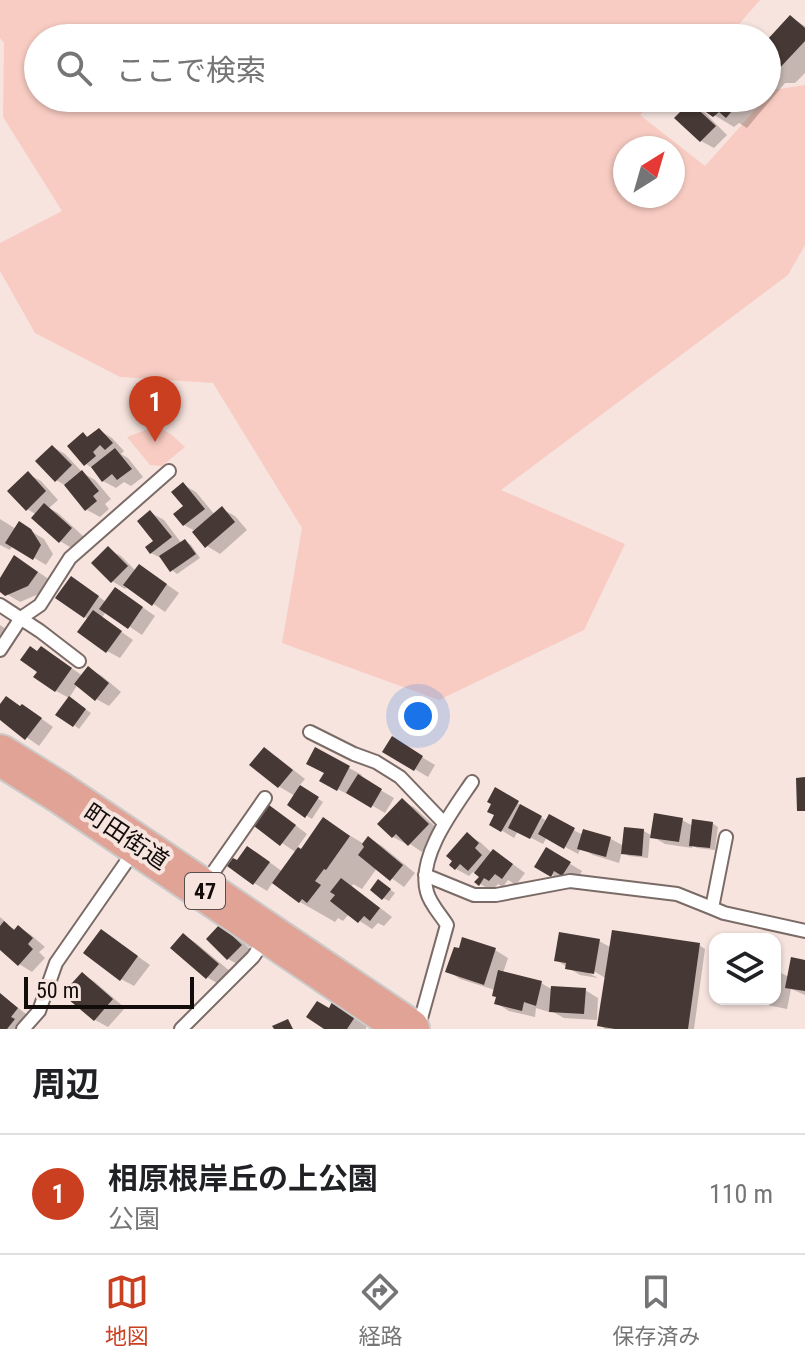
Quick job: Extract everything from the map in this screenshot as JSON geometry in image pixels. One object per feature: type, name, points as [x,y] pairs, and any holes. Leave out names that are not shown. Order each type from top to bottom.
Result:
[{"type":"main road","name":"町田街道","points":[[0,755],[409,1029]]},
{"type":"lane","points":[[0,650],[21,618],[40,605],[70,558],[169,471]]},
{"type":"lane","points":[[0,605],[79,661]]},
{"type":"lane","points":[[310,732],[376,762],[400,777],[444,823]]},
{"type":"lane","points":[[418,1029],[447,925],[427,895],[425,875],[428,861],[444,823],[472,782]]},
{"type":"lane","points":[[202,889],[265,798]]},
{"type":"lane","points":[[712,908],[726,837]]},
{"type":"lane","points":[[23,1029],[39,1011],[56,963],[138,846]]},
{"type":"lane","points":[[425,875],[474,895],[496,895],[570,881],[677,894],[724,913],[805,931]]},
{"type":"lane","points":[[181,1029],[253,957],[269,934]]},
{"type":"shaded area","points":[[0,0],[760,0],[739,24],[24,24],[24,112],[643,112],[640,115],[667,136],[613,136],[613,208],[685,208],[685,150],[705,166],[753,112],[781,112],[781,89],[805,85],[805,245],[788,275],[501,490],[625,544],[584,630],[439,700],[282,643],[302,528],[213,383],[120,377],[35,333],[0,271],[0,243],[62,211],[3,117],[4,43],[0,38]]},
{"type":"shaded area","points":[[157,426],[185,447],[162,466],[150,465],[127,437]]},
{"type":"building","points":[[790,15],[805,28],[805,41],[781,67],[781,25]]},
{"type":"building","points":[[680,112],[701,112],[716,126],[700,142],[674,118]]},
{"type":"building","points":[[99,428],[113,443],[105,450],[100,445],[93,452],[96,456],[84,466],[67,446],[83,432],[87,437]]},
{"type":"building","points":[[52,445],[72,465],[55,482],[35,461]]},
{"type":"building","points":[[115,448],[132,469],[117,480],[112,474],[102,482],[91,467]]},
{"type":"building","points":[[82,470],[99,491],[93,496],[97,501],[85,511],[64,485]]},
{"type":"building","points":[[28,471],[46,491],[26,511],[7,491]]},
{"type":"building","points":[[183,482],[205,509],[183,526],[173,514],[183,506],[171,492]]},
{"type":"building","points":[[44,503],[72,528],[59,543],[31,518]]},
{"type":"building","points":[[222,506],[235,522],[205,548],[192,532]]},
{"type":"building","points":[[150,510],[172,537],[150,554],[145,547],[153,541],[137,521]]},
{"type":"building","points":[[19,521],[31,529],[41,545],[33,560],[5,543]]},
{"type":"building","points":[[185,539],[196,554],[170,572],[159,556]]},
{"type":"building","points":[[108,546],[128,566],[111,583],[91,563]]},
{"type":"building","points":[[14,555],[38,572],[28,586],[5,596],[0,592],[0,578]]},
{"type":"building","points":[[139,564],[167,584],[152,606],[123,585]]},
{"type":"building","points":[[71,576],[99,596],[84,618],[55,598]]},
{"type":"building","points":[[115,587],[143,607],[128,629],[99,609]]},
{"type":"building","points":[[93,610],[122,631],[106,653],[77,632]]},
{"type":"building","points":[[30,646],[37,651],[41,646],[72,668],[55,692],[33,677],[37,672],[20,660]]},
{"type":"building","points":[[88,666],[109,683],[95,701],[74,684]]},
{"type":"building","points":[[6,696],[42,718],[25,740],[0,720],[0,704]]},
{"type":"building","points":[[69,696],[86,709],[73,727],[55,715]]},
{"type":"building","points":[[392,736],[423,756],[414,771],[382,752]]},
{"type":"building","points":[[264,747],[293,770],[278,788],[249,765]]},
{"type":"building","points":[[315,747],[350,766],[337,791],[319,781],[324,773],[306,764]]},
{"type":"building","points":[[358,774],[382,789],[371,808],[346,793]]},
{"type":"building","points":[[805,777],[805,811],[797,811],[796,778]]},
{"type":"building","points":[[300,785],[319,797],[305,818],[287,805]]},
{"type":"building","points":[[495,787],[519,801],[501,832],[489,825],[494,815],[487,812],[491,804],[487,802]]},
{"type":"building","points":[[402,798],[429,824],[408,846],[396,834],[392,838],[377,824]]},
{"type":"building","points":[[520,804],[542,816],[530,839],[508,828]]},
{"type":"building","points":[[269,805],[296,825],[280,846],[254,826]]},
{"type":"building","points":[[654,813],[683,818],[679,842],[650,838]]},
{"type":"building","points":[[549,814],[575,828],[564,849],[538,834]]},
{"type":"building","points":[[323,817],[350,836],[315,881],[321,885],[307,903],[302,899],[299,903],[272,883]]},
{"type":"building","points":[[692,819],[713,822],[710,848],[689,846]]},
{"type":"building","points":[[624,827],[644,829],[642,856],[621,854]]},
{"type":"building","points":[[583,829],[611,837],[606,857],[577,849]]},
{"type":"building","points":[[467,832],[479,843],[475,848],[482,855],[468,871],[460,864],[455,870],[446,856]]},
{"type":"building","points":[[368,836],[403,865],[390,881],[358,855]]},
{"type":"building","points":[[247,846],[270,862],[253,885],[227,866],[233,858],[237,860]]},
{"type":"building","points":[[546,847],[571,862],[562,876],[554,871],[551,877],[534,867]]},
{"type":"building","points":[[493,849],[513,864],[502,879],[495,874],[489,881],[484,878],[479,886],[474,882],[479,877],[474,873]]},
{"type":"building","points":[[341,878],[380,908],[370,921],[364,916],[358,923],[330,901],[335,895],[330,892]]},
{"type":"building","points":[[378,879],[391,889],[382,900],[370,890]]},
{"type":"building","points":[[4,921],[14,930],[18,925],[33,938],[28,944],[33,949],[18,966],[0,950],[0,926]]},
{"type":"building","points":[[220,924],[242,945],[227,960],[206,939]]},
{"type":"building","points":[[101,929],[138,956],[120,981],[83,953]]},
{"type":"building","points":[[612,930],[700,943],[688,1029],[615,1029],[597,1026]]},
{"type":"building","points":[[559,932],[600,939],[594,974],[565,969],[566,963],[554,961]]},
{"type":"building","points":[[183,933],[219,964],[206,979],[170,948]]},
{"type":"building","points":[[462,937],[496,948],[484,985],[445,972],[454,947],[459,948]]},
{"type":"building","points":[[791,957],[805,960],[805,991],[785,988]]},
{"type":"building","points":[[498,970],[542,981],[536,1006],[524,1002],[522,1011],[494,1004],[496,997],[492,996]]},
{"type":"building","points":[[82,972],[113,999],[94,1021],[62,994]]},
{"type":"building","points":[[551,986],[586,988],[584,1014],[549,1012]]},
{"type":"building","points":[[0,993],[18,1008],[11,1017],[15,1019],[7,1029],[0,1029]]},
{"type":"building","points":[[317,1001],[329,1008],[332,1002],[355,1017],[347,1029],[324,1029],[306,1017]]},
{"type":"building","points":[[288,1019],[293,1029],[274,1029],[272,1026]]},
{"type":"place","name":"相原根岸丘の上公園","points":[[155,442]]}]
